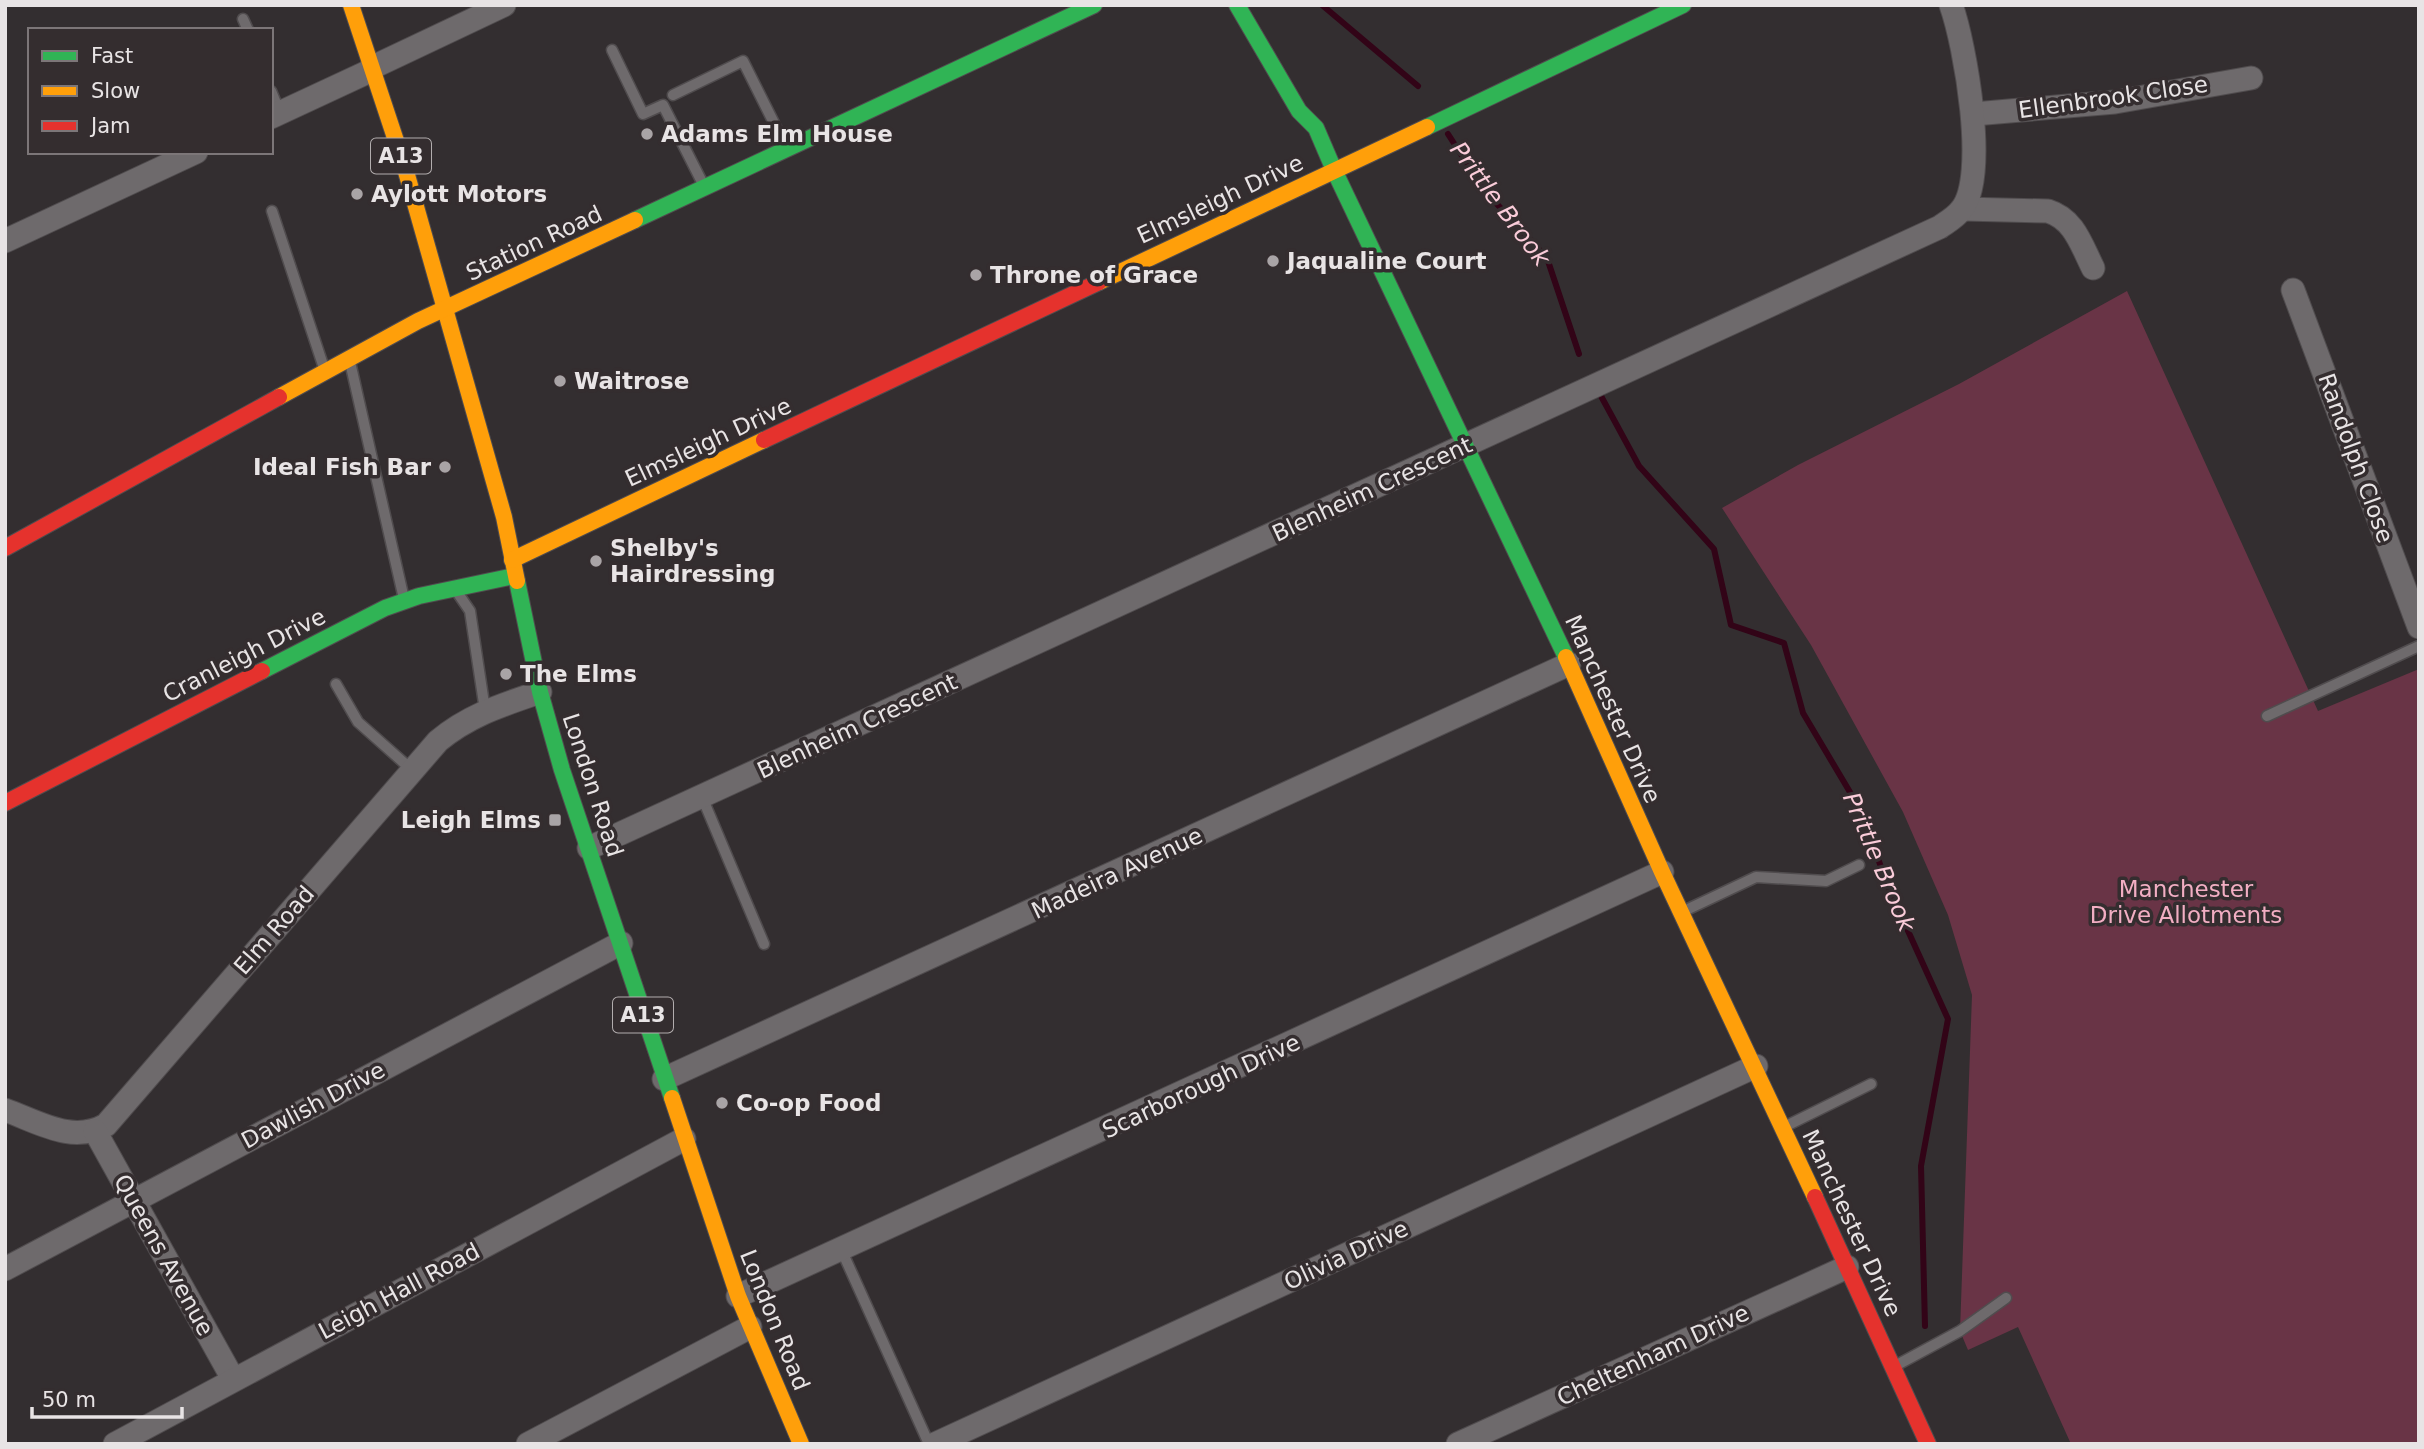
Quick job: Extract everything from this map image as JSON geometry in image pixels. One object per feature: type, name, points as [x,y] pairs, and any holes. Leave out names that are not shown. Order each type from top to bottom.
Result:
[{"type":"street","name":"London Road","points":[[351,5],[445,309],[504,517],[540,692],[664,1079],[738,1296],[801,1444]]},
{"type":"street","points":[[276,115],[503,5]]},
{"type":"street","name":"Station Road","points":[[5,548],[445,309],[705,190],[1094,5]]},
{"type":"street","name":"Manchester Drive","points":[[1237,5],[1299,111],[1316,128],[1328,150],[1334,170],[1569,664],[1662,872],[1756,1066],[1928,1444]]},
{"type":"street","name":"Elmsleigh Drive","points":[[513,568],[1334,170],[1683,5]]},
{"type":"street","points":[[1951,5],[1974,114],[1970,186],[1963,209],[2048,211],[2061,215],[2071,225],[2093,268]]},
{"type":"street","name":"Ellenbrook Close","points":[[1974,114],[2115,102],[2251,78]]},
{"type":"street","points":[[5,241],[192,154]]},
{"type":"street","name":"Blenheim Crescent","points":[[589,848],[1940,227],[1963,209]]},
{"type":"street","name":"Randolph Close","points":[[2293,289],[2419,627]]},
{"type":"street","name":"Cranleigh Drive","points":[[5,803],[385,608],[513,568]]},
{"type":"street","name":"Madeira Avenue","points":[[664,1079],[1569,664]]},
{"type":"street","name":"Elm Road","points":[[95,1131],[111,1120],[445,735],[485,710],[540,692]]},
{"type":"street","name":"Scarborough Drive","points":[[738,1296],[1662,872]]},
{"type":"street","name":"Dawlish Drive","points":[[5,1269],[621,943]]},
{"type":"street","name":"Olivia Drive","points":[[935,1444],[1756,1066]]},
{"type":"street","points":[[5,1110],[72,1135],[95,1131]]},
{"type":"street","name":"Queens Avenue","points":[[95,1131],[233,1379]]},
{"type":"street","name":"Leigh Hall Road","points":[[115,1444],[684,1139]]},
{"type":"street","name":"Cheltenham Drive","points":[[1458,1444],[1847,1266]]},
{"type":"street","points":[[528,1444],[750,1327]]},
{"type":"lane","points":[[612,50],[643,114],[663,105],[705,190]]},
{"type":"lane","points":[[673,95],[743,61],[787,151]]},
{"type":"lane","points":[[272,211],[326,372]]},
{"type":"lane","points":[[349,359],[404,601]]},
{"type":"lane","points":[[455,588],[470,611],[485,710]]},
{"type":"lane","points":[[2267,716],[2419,646]]},
{"type":"lane","points":[[336,684],[358,722],[412,770]]},
{"type":"lane","points":[[702,797],[764,944]]},
{"type":"lane","points":[[1682,912],[1756,877],[1826,881],[1859,865]]},
{"type":"lane","points":[[1783,1127],[1871,1084]]},
{"type":"lane","points":[[841,1249],[929,1444]]},
{"type":"lane","points":[[1893,1367],[1959,1331],[2006,1298]]},
{"type":"green space","name":"Manchester Drive Allotments","points":[[2127,291],[2318,711],[2419,669],[2419,1441],[2414,1444],[2071,1444],[2018,1327],[1968,1350],[1960,1331],[1972,995],[1948,915],[1903,812],[1811,645],[1722,508],[1798,465],[1959,384]]},
{"type":"waterway","name":"Prittle Brook","points":[[1322,5],[1418,86]]},
{"type":"waterway","name":"Prittle Brook","points":[[1448,134],[1484,190],[1547,258],[1579,354]]},
{"type":"waterway","name":"Prittle Brook","points":[[1601,396],[1639,466],[1714,549],[1731,625],[1784,643],[1803,713],[1860,809],[1889,889],[1948,1019],[1921,1166],[1925,1326]]},
{"type":"traffic: fast","points":[[635,220],[1094,5]]},
{"type":"traffic: fast","points":[[1237,5],[1299,111],[1316,128],[1566,657]]},
{"type":"traffic: fast","points":[[1427,127],[1683,5]]},
{"type":"traffic: fast","points":[[262,671],[385,608],[419,596],[514,576]]},
{"type":"traffic: fast","points":[[517,581],[540,692],[562,770],[672,1098]]},
{"type":"traffic: slow","points":[[351,5],[405,168],[504,517],[517,581]]},
{"type":"traffic: slow","points":[[1099,282],[1427,127]]},
{"type":"traffic: slow","points":[[279,397],[418,321],[635,220]]},
{"type":"traffic: slow","points":[[512,560],[764,440]]},
{"type":"traffic: slow","points":[[1566,657],[1662,872],[1815,1197]]},
{"type":"traffic: slow","points":[[672,1098],[738,1296],[801,1444]]},
{"type":"traffic: jam","points":[[764,440],[1099,282]]},
{"type":"traffic: jam","points":[[5,548],[279,397]]},
{"type":"traffic: jam","points":[[5,803],[262,671]]},
{"type":"traffic: jam","points":[[1815,1197],[1928,1444]]},
{"type":"place","name":"Adams Elm House","points":[[647,134]]},
{"type":"place","name":"Aylott Motors","points":[[357,194]]},
{"type":"place","name":"Jaqualine Court","points":[[1273,261]]},
{"type":"place","name":"Throne of Grace","points":[[976,275]]},
{"type":"place","name":"Waitrose","points":[[560,381]]},
{"type":"place","name":"Ideal Fish Bar","points":[[445,467]]},
{"type":"place","name":"Shelby's Hairdressing","points":[[596,561]]},
{"type":"place","name":"The Elms","points":[[506,674]]},
{"type":"place","name":"Leigh Elms","points":[[555,820]]},
{"type":"place","name":"Co-op Food","points":[[722,1103]]}]
